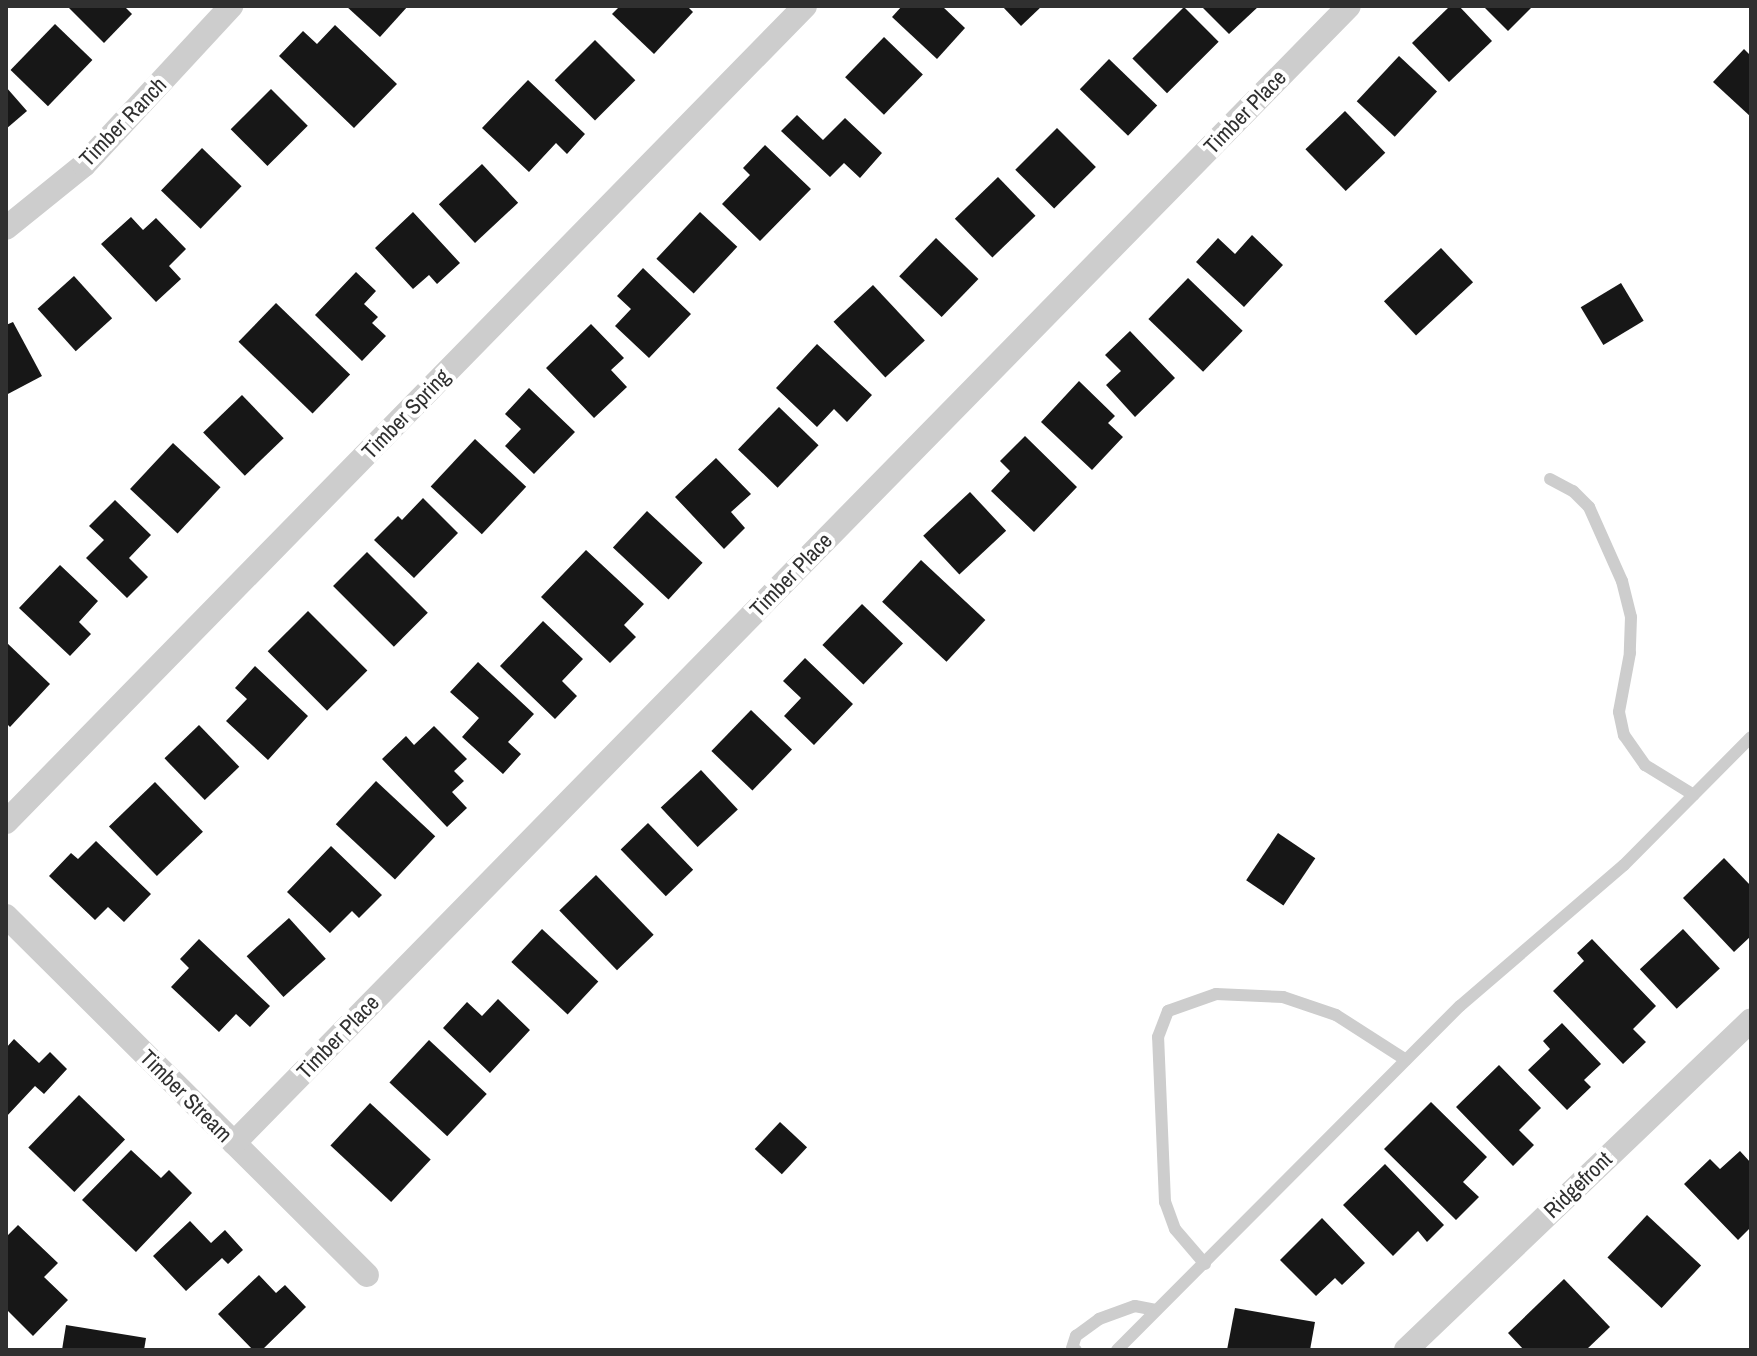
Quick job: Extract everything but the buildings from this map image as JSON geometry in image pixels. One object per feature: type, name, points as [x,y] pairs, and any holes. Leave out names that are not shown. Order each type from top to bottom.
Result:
[{"type":"street","name":"Timber Ranch","points":[[6,228],[94,154],[231,6]]},
{"type":"street","name":"Timber Spring","points":[[6,822],[805,6]]},
{"type":"street","name":"Timber Place","points":[[234,1143],[1349,6]]},
{"type":"street","name":"Timber Stream","points":[[6,916],[367,1275]]},
{"type":"street","name":"Ridgefront","points":[[1406,1350],[1751,1020]]},
{"type":"lane","points":[[1550,479],[1573,491],[1589,507],[1622,581],[1631,617],[1630,653],[1619,712],[1624,735],[1645,765],[1694,795]]},
{"type":"lane","points":[[1117,1350],[1460,1006],[1624,865],[1751,737]]},
{"type":"lane","points":[[1205,1264],[1175,1229],[1165,1202],[1158,1037],[1168,1011],[1216,994],[1283,997],[1336,1015],[1406,1060]]},
{"type":"lane","points":[[1076,1350],[1072,1348],[1076,1336],[1099,1319],[1135,1306],[1156,1310]]}]
